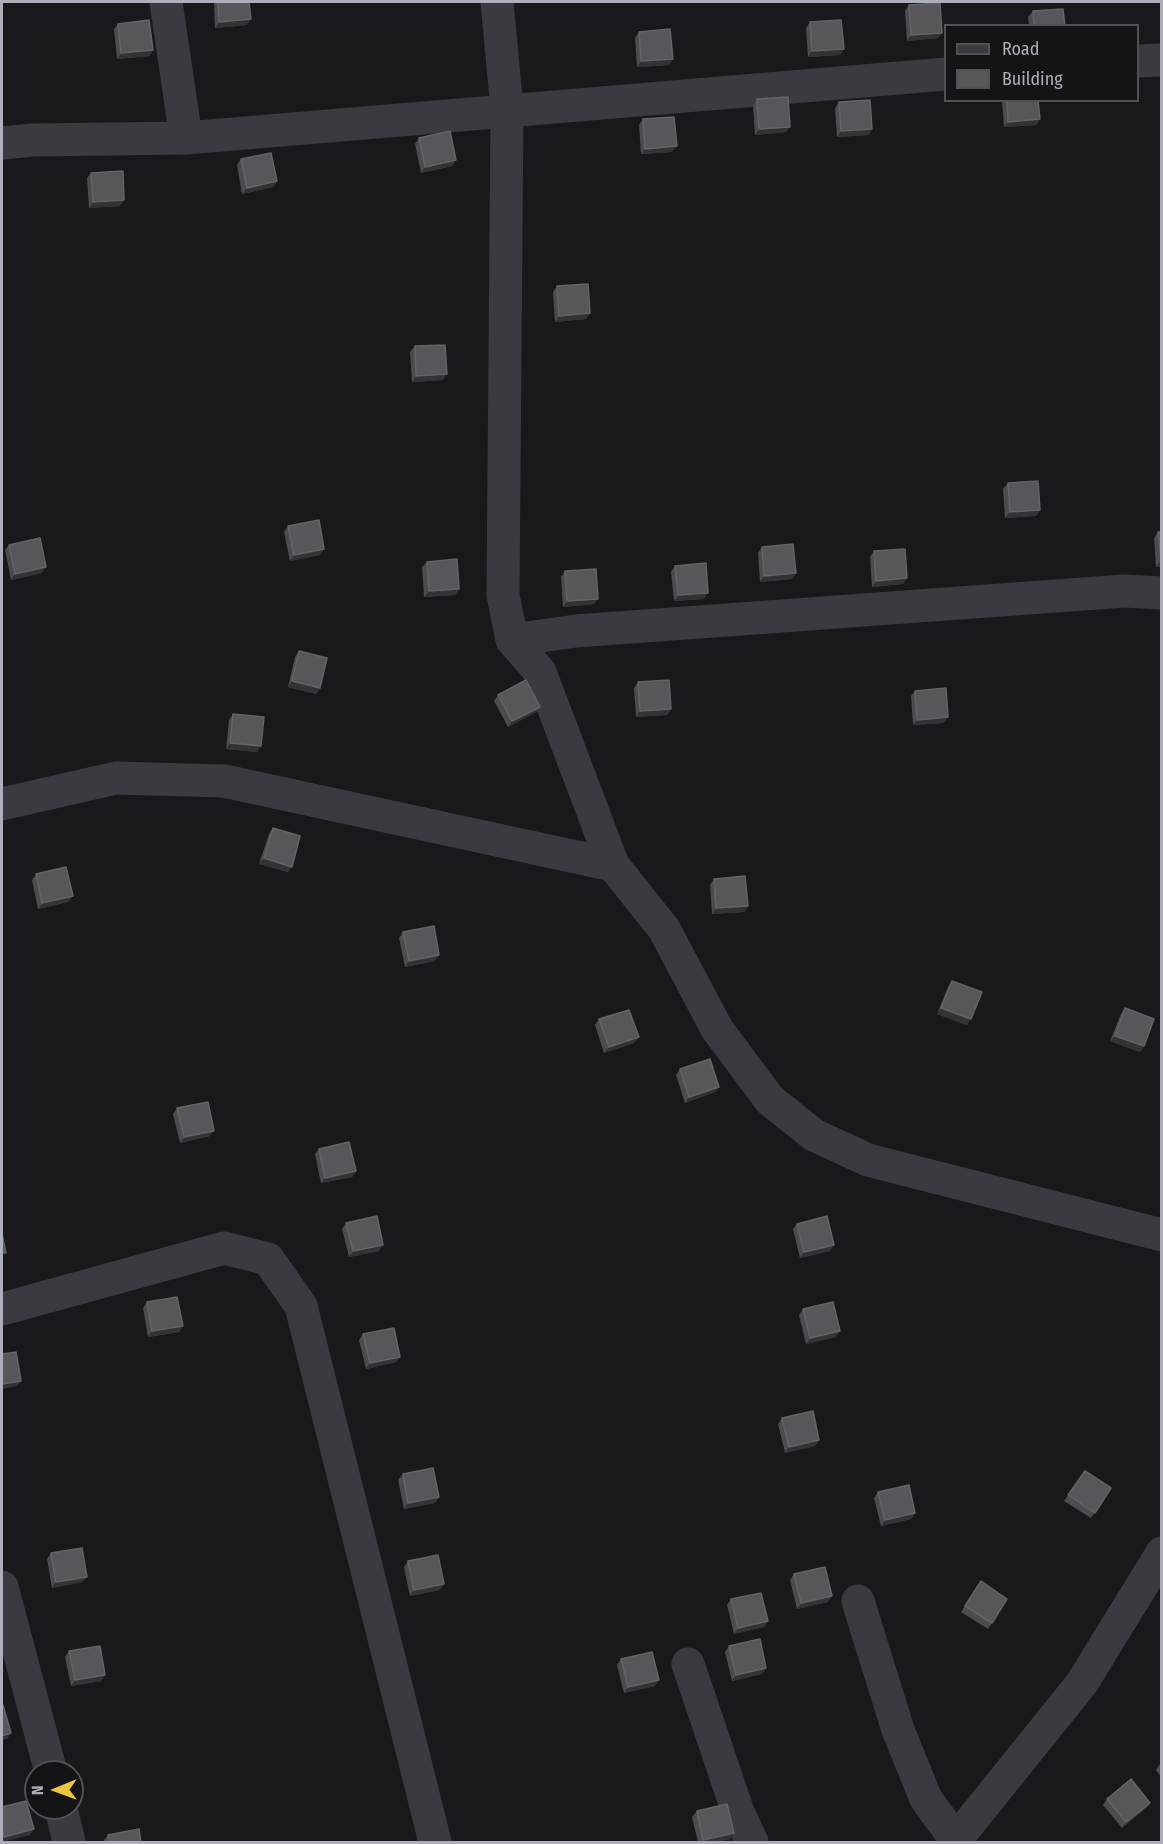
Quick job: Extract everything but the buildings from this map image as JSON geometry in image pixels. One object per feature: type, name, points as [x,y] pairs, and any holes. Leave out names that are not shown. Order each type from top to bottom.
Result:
[{"type":"street","points":[[166,2],[186,138]]},
{"type":"street","points":[[497,2],[507,109],[503,595],[512,640],[540,672],[613,865],[664,929],[717,1029],[770,1100],[814,1135],[868,1160],[1161,1236]]},
{"type":"street","points":[[1139,61],[1161,60]]},
{"type":"street","points":[[2,143],[33,140],[186,138],[507,109],[944,74]]},
{"type":"street","points":[[512,640],[576,631],[1124,591],[1161,593]]},
{"type":"street","points":[[2,804],[116,778],[224,781],[613,865]]},
{"type":"street","points":[[2,1309],[224,1248],[268,1259],[301,1306],[435,1842]]},
{"type":"street","points":[[858,1601],[898,1730],[926,1799],[955,1841],[1082,1683],[1161,1553]]},
{"type":"street","points":[[2,1587],[48,1760]]},
{"type":"street","points":[[688,1664],[738,1812],[752,1842]]},
{"type":"street","points":[[64,1820],[69,1842]]}]
